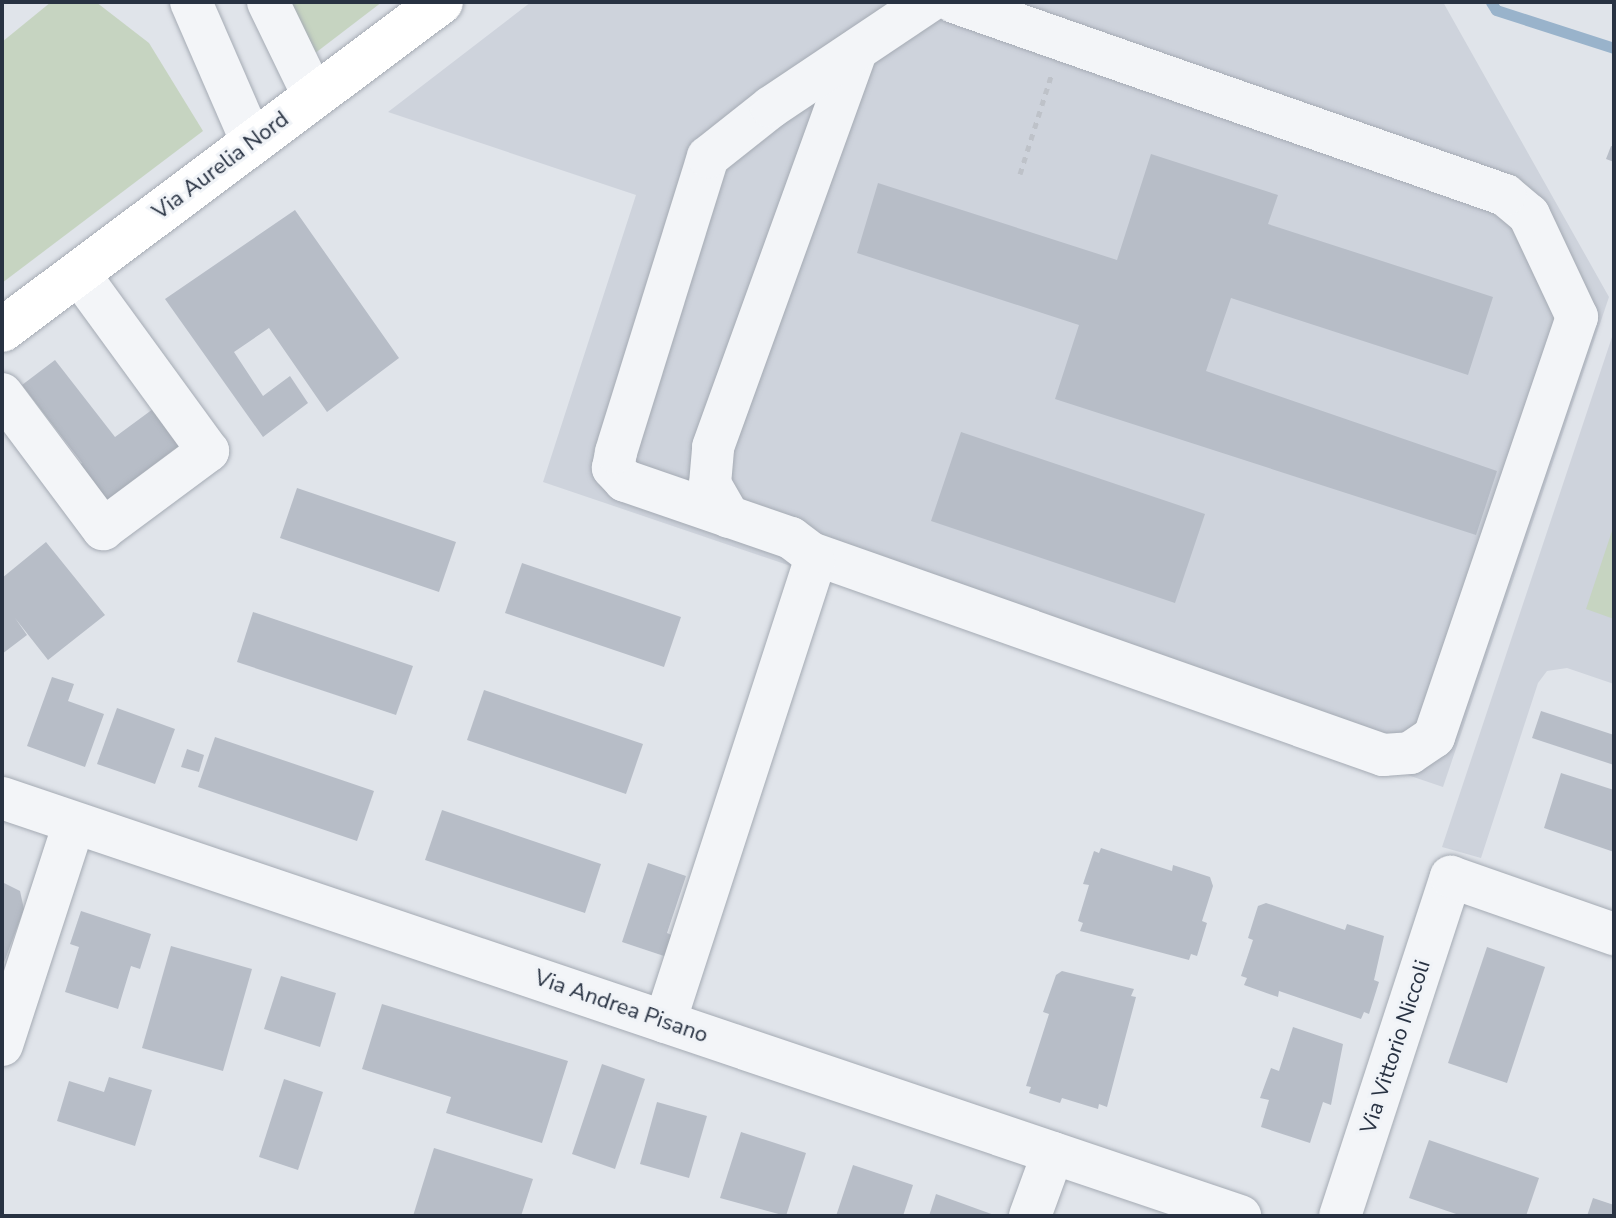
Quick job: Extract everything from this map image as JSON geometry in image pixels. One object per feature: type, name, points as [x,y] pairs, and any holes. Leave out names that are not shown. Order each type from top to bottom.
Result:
[{"type":"main road","name":"Via Aurelia Nord","points":[[2,330],[441,2]]},
{"type":"street","points":[[191,2],[252,142]]},
{"type":"street","points":[[268,2],[314,97]]},
{"type":"street","points":[[928,2],[771,107],[708,157],[613,468],[625,481],[791,538],[811,553],[1383,755],[1410,753],[1434,737],[1577,317],[1529,215],[1505,195],[954,2]]},
{"type":"street","points":[[729,517],[710,484],[710,459],[857,50]]},
{"type":"street","points":[[771,107],[796,117],[807,133],[812,173]]},
{"type":"street","points":[[2,394],[103,529],[208,451],[78,273]]},
{"type":"street","points":[[665,1022],[813,574],[811,553]]},
{"type":"street","name":"Via Andrea Pisano","points":[[2,798],[1053,1153],[1145,1200],[1240,1216]]},
{"type":"street","points":[[2,1045],[74,823]]},
{"type":"street","name":"Via Vittorio Niccoli","points":[[1340,1216],[1451,877],[1614,934]]},
{"type":"street","points":[[1030,1216],[1053,1153]]},
{"type":"path","points":[[1020,174],[1063,40]]},
{"type":"shaded area","points":[[531,2],[1443,2],[1609,297],[1443,787],[543,482],[636,195],[388,112]]},
{"type":"shaded area","points":[[1614,331],[1614,684],[1567,668],[1547,671],[1538,683],[1481,858],[1442,847]]},
{"type":"green space","points":[[51,2],[96,2],[149,43],[203,131],[2,283],[2,42]]},
{"type":"green space","points":[[281,2],[382,2],[314,54]]},
{"type":"green space","points":[[1614,525],[1614,619],[1586,609]]},
{"type":"building","points":[[1611,146],[1614,147],[1614,162],[1606,159]]},
{"type":"building","points":[[1151,154],[1278,195],[1268,224],[1493,297],[1468,375],[1231,298],[1206,371],[1497,471],[1476,535],[1055,399],[1079,325],[857,253],[878,183],[1117,260]]},
{"type":"building","points":[[295,210],[399,358],[327,412],[269,328],[234,352],[263,396],[290,376],[308,403],[263,437],[165,299]]},
{"type":"building","points":[[55,360],[115,437],[153,409],[180,445],[100,505],[74,469],[82,463],[22,385]]},
{"type":"building","points":[[961,432],[1205,514],[1175,603],[931,521]]},
{"type":"building","points":[[297,488],[456,542],[439,592],[280,538]]},
{"type":"building","points":[[46,542],[105,615],[48,660],[15,618],[27,635],[2,654],[2,578]]},
{"type":"building","points":[[522,563],[681,617],[664,667],[505,613]]},
{"type":"building","points":[[253,612],[413,666],[396,715],[237,662]]},
{"type":"building","points":[[52,677],[74,684],[68,701],[104,714],[85,767],[27,746]]},
{"type":"building","points":[[484,690],[643,744],[626,794],[467,740]]},
{"type":"building","points":[[117,708],[175,729],[155,784],[97,764]]},
{"type":"building","points":[[1541,711],[1614,735],[1614,765],[1532,738]]},
{"type":"building","points":[[215,737],[374,791],[357,841],[198,787]]},
{"type":"building","points":[[187,749],[204,755],[199,772],[181,767]]},
{"type":"building","points":[[1561,773],[1614,790],[1614,852],[1544,828]]},
{"type":"building","points":[[442,810],[601,864],[585,913],[425,860]]},
{"type":"building","points":[[1101,848],[1172,871],[1173,865],[1210,877],[1213,886],[1202,921],[1207,923],[1197,956],[1191,954],[1189,960],[1080,931],[1083,923],[1078,921],[1089,885],[1083,884],[1094,851],[1099,853]]},
{"type":"building","points":[[648,863],[686,876],[667,933],[674,936],[667,957],[622,942]]},
{"type":"building","points":[[2,882],[20,891],[24,909],[2,968]]},
{"type":"building","points":[[1266,903],[1345,930],[1347,924],[1384,936],[1374,980],[1379,982],[1369,1014],[1364,1012],[1361,1019],[1279,991],[1278,997],[1244,985],[1247,978],[1241,976],[1253,940],[1248,938],[1258,906]]},
{"type":"building","points":[[81,911],[151,934],[140,969],[131,966],[118,1009],[65,992],[79,947],[70,944]]},
{"type":"building","points":[[171,946],[252,969],[223,1071],[142,1048]]},
{"type":"building","points":[[1487,947],[1545,967],[1507,1083],[1448,1063]]},
{"type":"building","points":[[1062,971],[1134,989],[1131,996],[1136,997],[1107,1107],[1099,1104],[1098,1109],[1062,1098],[1060,1103],[1029,1093],[1031,1087],[1026,1086],[1049,1014],[1043,1012],[1056,975]]},
{"type":"building","points":[[281,976],[336,993],[320,1047],[264,1029]]},
{"type":"building","points":[[382,1004],[568,1061],[542,1143],[446,1113],[451,1097],[362,1069]]},
{"type":"building","points":[[1293,1027],[1343,1044],[1331,1105],[1323,1102],[1310,1143],[1261,1127],[1269,1100],[1260,1098],[1271,1068],[1279,1071]]},
{"type":"building","points":[[602,1064],[645,1079],[615,1169],[572,1154]]},
{"type":"building","points":[[109,1077],[152,1090],[135,1146],[57,1121],[69,1081],[104,1092]]},
{"type":"building","points":[[284,1079],[323,1092],[298,1170],[259,1157]]},
{"type":"building","points":[[657,1102],[707,1116],[689,1178],[640,1164]]},
{"type":"building","points":[[741,1132],[806,1153],[786,1216],[720,1198]]},
{"type":"building","points":[[1429,1140],[1539,1178],[1526,1216],[1462,1216],[1409,1198]]},
{"type":"building","points":[[434,1148],[533,1179],[521,1216],[413,1216]]},
{"type":"building","points":[[853,1165],[913,1185],[903,1216],[836,1216]]},
{"type":"building","points":[[936,1194],[997,1216],[929,1216]]},
{"type":"building","points":[[1593,1198],[1614,1205],[1614,1216],[1587,1216]]},
{"type":"waterway","points":[[1491,2],[1496,10],[1614,48]]}]
